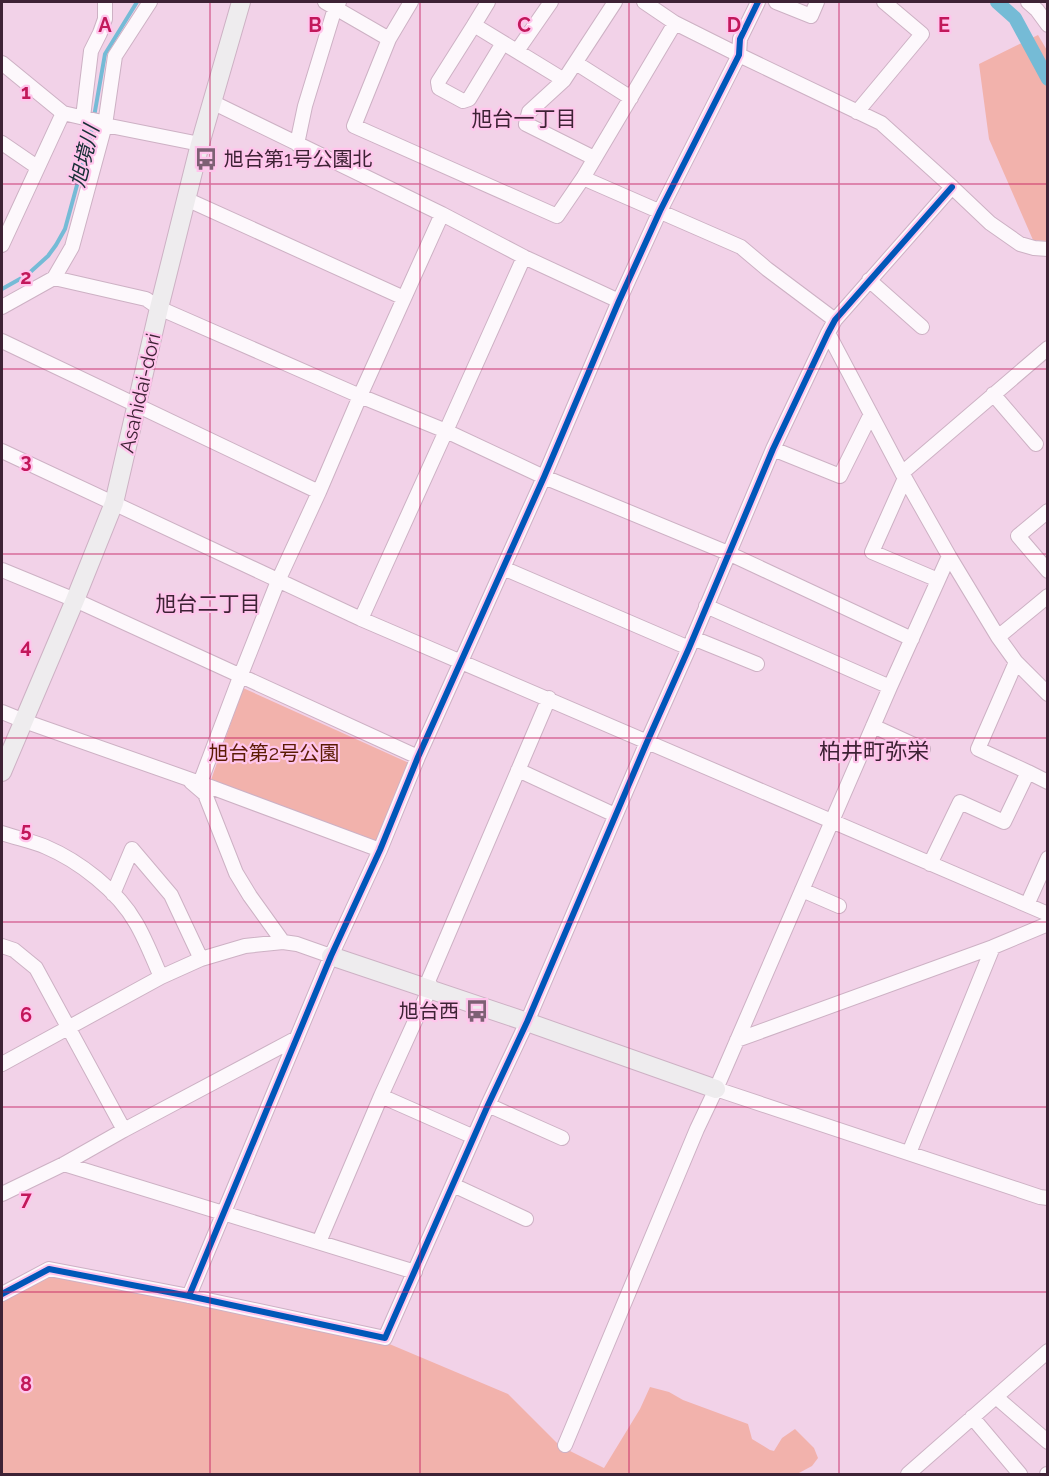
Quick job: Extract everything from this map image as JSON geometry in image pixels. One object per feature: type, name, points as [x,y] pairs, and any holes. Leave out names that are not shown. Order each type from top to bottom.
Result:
[{"type":"street","points":[[97,121],[91,51],[105,19],[105,2]]},
{"type":"street","points":[[2,307],[54,278],[72,247],[97,121],[115,57],[150,2]]},
{"type":"street","name":"Asahidai-dori","points":[[2,772],[114,503],[186,199],[241,2]]},
{"type":"street","points":[[411,2],[389,39],[354,126],[557,216],[583,178],[675,23]]},
{"type":"street","points":[[488,2],[438,82],[440,88],[463,101],[469,99],[503,43]]},
{"type":"street","points":[[517,51],[551,2]]},
{"type":"street","points":[[594,158],[526,124],[530,112],[564,80],[615,2]]},
{"type":"street","points":[[644,2],[675,23],[881,123],[990,223],[1020,244],[1047,249]]},
{"type":"street","points":[[189,1296],[331,956],[380,850],[418,758],[660,211],[739,55],[740,39],[758,2]]},
{"type":"street","points":[[776,2],[811,16],[817,2]]},
{"type":"street","points":[[856,111],[922,34],[884,2]]},
{"type":"street","points":[[1028,2],[1045,18]]},
{"type":"street","points":[[297,144],[333,4],[389,39]]},
{"type":"street","points":[[474,25],[564,80]]},
{"type":"street","points":[[2,63],[63,113],[200,144]]},
{"type":"street","points":[[576,63],[631,99]]},
{"type":"street","points":[[212,102],[442,214],[524,257],[619,301]]},
{"type":"street","points":[[2,245],[63,113]]},
{"type":"street","points":[[2,143],[37,167]]},
{"type":"street","points":[[583,178],[741,247],[835,320]]},
{"type":"street","points":[[2,1294],[49,1269],[385,1338],[527,1022],[728,553],[828,333],[835,320],[952,187]]},
{"type":"street","points":[[186,199],[404,298]]},
{"type":"street","points":[[195,782],[278,581],[442,214]]},
{"type":"street","points":[[361,619],[524,257]]},
{"type":"street","points":[[54,278],[146,299],[159,308],[446,431],[544,477],[728,553],[912,639]]},
{"type":"street","points":[[869,280],[922,327]]},
{"type":"street","points":[[828,333],[903,476],[998,637],[1016,662],[1047,694]]},
{"type":"street","points":[[2,341],[319,492]]},
{"type":"street","points":[[938,580],[872,552],[903,476],[1047,348]]},
{"type":"street","points":[[993,394],[1036,444]]},
{"type":"street","points":[[774,449],[840,476],[871,414]]},
{"type":"street","points":[[2,451],[361,619],[1047,914]]},
{"type":"street","points":[[1047,511],[1018,536],[1047,571]]},
{"type":"street","points":[[565,1445],[693,1140],[949,556]]},
{"type":"street","points":[[503,568],[691,643],[756,664]]},
{"type":"street","points":[[2,570],[75,600],[418,758]]},
{"type":"street","points":[[998,637],[1047,596]]},
{"type":"street","points":[[706,606],[890,687]]},
{"type":"street","points":[[1016,662],[978,749],[1047,782]]},
{"type":"street","points":[[319,1242],[430,988],[429,979],[549,698]]},
{"type":"street","points":[[2,712],[380,850]]},
{"type":"street","points":[[873,726],[923,749]]},
{"type":"street","points":[[518,770],[615,815]]},
{"type":"street","points":[[930,864],[960,802],[1005,822],[1028,772]]},
{"type":"street","points":[[195,782],[205,794],[236,873],[283,942]]},
{"type":"street","points":[[2,833],[45,846],[78,864],[120,900],[136,922],[161,978]]},
{"type":"street","points":[[113,894],[132,849],[171,896],[201,959]]},
{"type":"street","points":[[1027,905],[1047,858]]},
{"type":"street","points":[[802,890],[840,906]]},
{"type":"street","points":[[737,1040],[993,947],[1047,924]]},
{"type":"street","points":[[2,1064],[161,978],[201,959],[245,946],[283,942],[297,944],[430,988],[716,1089],[1047,1198]]},
{"type":"street","points":[[2,946],[14,950],[36,968],[124,1130]]},
{"type":"street","points":[[909,1152],[993,947]]},
{"type":"street","points":[[2,1194],[64,1164],[297,1038]]},
{"type":"street","points":[[381,1096],[474,1137]]},
{"type":"street","points":[[488,1105],[562,1138]]},
{"type":"street","points":[[64,1164],[415,1272]]},
{"type":"street","points":[[453,1185],[526,1219]]},
{"type":"street","points":[[908,1474],[1047,1351]]},
{"type":"street","points":[[996,1397],[1047,1442]]},
{"type":"street","points":[[972,1417],[1020,1474]]},
{"type":"green space","points":[[1038,35],[1048,52],[1047,241],[1033,240],[989,139],[979,64]]},
{"type":"green space","name":"旭台第2号公園","points":[[243,688],[409,763],[377,841],[211,780]]},
{"type":"green space","points":[[51,1274],[378,1343],[387,1343],[508,1394],[560,1446],[604,1468],[640,1409],[650,1387],[669,1392],[683,1400],[748,1424],[752,1439],[770,1450],[774,1451],[782,1438],[795,1429],[814,1448],[818,1458],[812,1466],[797,1474],[2,1474],[2,1301]]},
{"type":"waterway","name":"旭境川","points":[[2,289],[27,275],[48,256],[65,229],[91,134],[105,54],[137,2]]},
{"type":"waterway","points":[[997,2],[1015,18],[1048,79]]},
{"type":"cycle path","points":[[189,1296],[331,956],[380,850],[418,757],[660,211],[739,55],[740,39],[758,2]]},
{"type":"cycle path","points":[[2,1294],[49,1269],[385,1338],[527,1022],[773,449],[828,333],[835,320],[952,187]]},
{"type":"place","name":"旭台第1号公園北","points":[[206,159]]},
{"type":"place","name":"旭台西","points":[[477,1011]]},
{"type":"district","name":"旭台一丁目","points":[[524,118]]},
{"type":"district","name":"旭台二丁目","points":[[208,603]]},
{"type":"district","name":"柏井町弥栄","points":[[874,751]]}]
